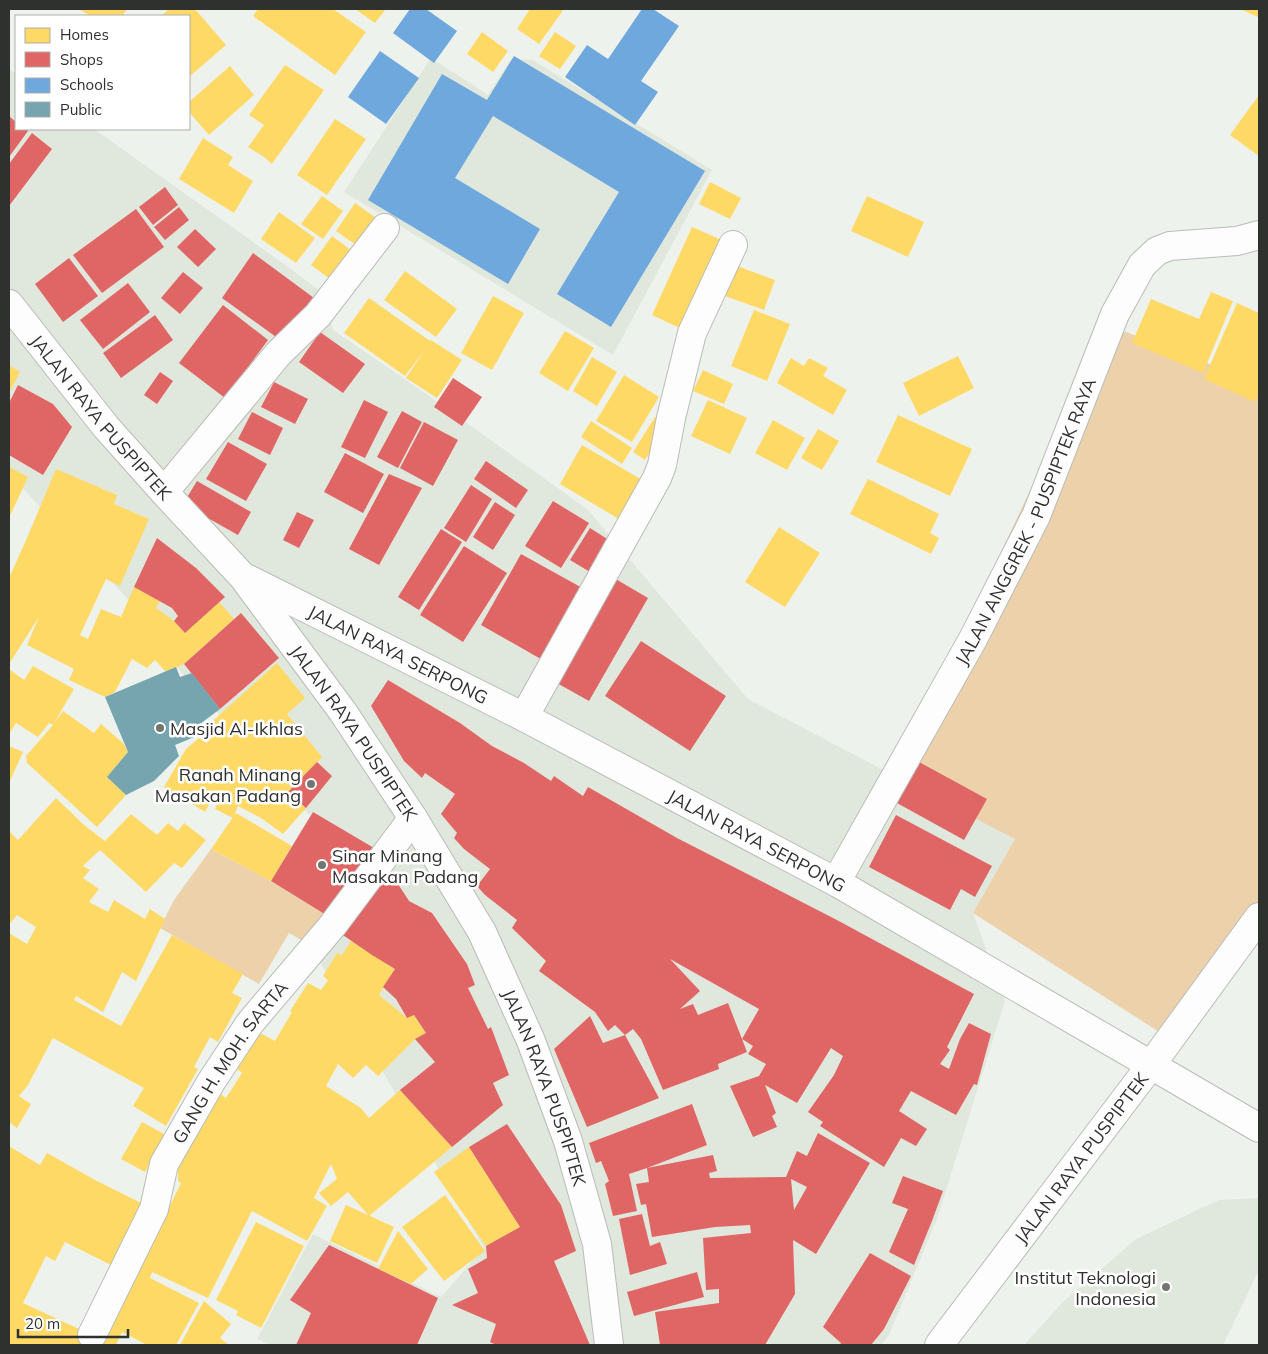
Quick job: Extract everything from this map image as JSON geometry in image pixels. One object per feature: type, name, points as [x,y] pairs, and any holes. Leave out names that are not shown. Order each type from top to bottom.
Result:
[{"type":"street","points":[[164,492],[278,354],[318,315],[385,228]]},
{"type":"street","name":"JALAN ANGGREK - PUSPIPTEK RAYA","points":[[836,882],[973,639],[1036,516],[1115,314],[1142,265],[1157,251],[1170,246],[1237,241],[1259,236]]},
{"type":"street","points":[[524,717],[657,478],[662,465],[671,418],[692,333],[733,245]]},
{"type":"street","name":"JALAN RAYA PUSPIPTEK","points":[[9,304],[106,427],[243,576],[343,712],[413,818],[482,932],[531,1041],[568,1141],[597,1244],[609,1345]]},
{"type":"street","name":"JALAN RAYA SERPONG","points":[[243,576],[524,717],[836,882],[1259,1128]]},
{"type":"street","name":"GANG H. MOH. SARTA","points":[[92,1334],[154,1209],[164,1164],[211,1082],[250,1023],[333,924],[413,818]]},
{"type":"street","name":"JALAN RAYA PUSPIPTEK","points":[[939,1345],[1151,1065],[1259,917]]},
{"type":"shaded area","points":[[431,58],[488,95],[511,59],[533,60],[712,170],[613,355],[344,192]]},
{"type":"shaded area","points":[[9,69],[15,73],[15,130],[95,130],[322,292],[333,330],[418,388],[587,509],[748,699],[1015,839],[973,913],[1005,1001],[938,1216],[889,1335],[881,1345],[271,1345],[257,1339],[313,1234],[441,1297],[484,1248],[272,878],[310,816],[164,653],[162,635],[9,474]]},
{"type":"shaded area","points":[[1108,325],[1259,383],[1259,917],[1175,1042],[973,913],[1015,839],[895,777]]},
{"type":"shaded area","points":[[211,849],[271,881],[331,918],[303,941],[289,933],[259,984],[160,928],[174,900]]},
{"type":"shaded area","name":"Institut Teknologi Indonesia","points":[[1259,1198],[1259,1270],[1223,1345],[1024,1345],[1062,1303],[1136,1239],[1219,1200]]},
{"type":"building: Homes","points":[[79,9],[127,9],[123,15],[88,15]]},
{"type":"building: Homes","points":[[169,9],[195,9],[226,45],[190,76],[190,15],[162,15]]},
{"type":"building: Homes","points":[[258,9],[333,9],[366,32],[335,75],[253,16]]},
{"type":"building: Homes","points":[[355,9],[386,9],[375,23]]},
{"type":"building: Homes","points":[[530,9],[564,9],[539,44],[517,29]]},
{"type":"building: Homes","points":[[1240,9],[1259,9],[1259,15],[1258,17]]},
{"type":"building: Homes","points":[[482,32],[508,51],[493,72],[467,54]]},
{"type":"building: Homes","points":[[555,32],[576,46],[560,69],[539,56]]},
{"type":"building: Homes","points":[[285,65],[324,90],[272,164],[248,147],[264,125],[249,115]]},
{"type":"building: Homes","points":[[230,66],[254,95],[209,135],[190,113],[190,101]]},
{"type":"building: Homes","points":[[1259,95],[1259,156],[1230,135]]},
{"type":"building: Homes","points":[[335,119],[366,139],[327,195],[297,175]]},
{"type":"building: Homes","points":[[203,138],[233,157],[228,165],[253,181],[234,213],[179,179]]},
{"type":"building: Homes","points":[[710,182],[741,198],[730,219],[699,204]]},
{"type":"building: Homes","points":[[322,196],[343,211],[323,239],[301,224]]},
{"type":"building: Homes","points":[[867,196],[924,222],[908,257],[851,231]]},
{"type":"building: Homes","points":[[355,203],[382,222],[363,250],[336,231]]},
{"type":"building: Homes","points":[[279,212],[315,238],[296,263],[261,239]]},
{"type":"building: Homes","points":[[692,227],[729,243],[688,332],[652,315]]},
{"type":"building: Homes","points":[[332,236],[359,256],[338,285],[311,265]]},
{"type":"building: Homes","points":[[737,266],[775,280],[764,310],[725,296]]},
{"type":"building: Homes","points":[[405,271],[457,309],[436,337],[384,300]]},
{"type":"building: Homes","points":[[1211,292],[1233,301],[1203,373],[1132,343],[1151,299],[1199,319]]},
{"type":"building: Homes","points":[[493,296],[524,313],[492,370],[461,353]]},
{"type":"building: Homes","points":[[369,298],[430,341],[462,360],[437,398],[406,378],[424,351],[405,376],[344,333]]},
{"type":"building: Homes","points":[[1237,303],[1259,313],[1259,391],[1255,402],[1204,379]]},
{"type":"building: Homes","points":[[754,310],[790,324],[767,381],[731,366]]},
{"type":"building: Homes","points":[[565,331],[594,348],[568,391],[539,373]]},
{"type":"building: Homes","points":[[958,356],[974,388],[919,416],[903,383]]},
{"type":"building: Homes","points":[[592,357],[617,372],[597,406],[573,391]]},
{"type":"building: Homes","points":[[791,358],[804,366],[809,358],[828,368],[823,376],[847,390],[833,415],[777,383]]},
{"type":"building: Homes","points":[[9,365],[20,372],[9,393]]},
{"type":"building: Homes","points":[[703,370],[733,384],[724,404],[693,391]]},
{"type":"building: Homes","points":[[624,375],[659,397],[632,442],[596,421]]},
{"type":"building: Homes","points":[[708,400],[747,418],[730,454],[691,436]]},
{"type":"building: Homes","points":[[898,415],[972,449],[950,496],[876,462]]},
{"type":"building: Homes","points":[[655,417],[668,425],[645,460],[633,452]]},
{"type":"building: Homes","points":[[773,420],[805,438],[787,470],[755,453]]},
{"type":"building: Homes","points":[[591,421],[632,448],[622,464],[581,437]]},
{"type":"building: Homes","points":[[818,429],[839,441],[822,470],[801,458]]},
{"type":"building: Homes","points":[[582,445],[651,485],[629,525],[560,484]]},
{"type":"building: Homes","points":[[9,467],[28,477],[9,518]]},
{"type":"building: Homes","points":[[56,469],[117,495],[114,504],[149,519],[120,586],[106,579],[80,635],[88,639],[101,609],[121,617],[134,587],[160,601],[156,608],[174,621],[185,633],[219,602],[234,619],[184,664],[166,672],[155,660],[147,668],[132,659],[115,692],[105,697],[69,680],[74,669],[27,645],[39,617],[9,664],[9,578]]},
{"type":"building: Homes","points":[[868,479],[939,514],[930,533],[939,538],[931,554],[850,514]]},
{"type":"building: Homes","points":[[779,527],[820,553],[785,607],[745,582]]},
{"type":"building: Homes","points":[[277,663],[305,698],[287,714],[322,757],[288,792],[306,808],[283,834],[261,818],[238,806],[233,818],[215,809],[221,796],[215,793],[205,812],[164,787],[186,749],[199,738],[207,743],[212,736],[205,728]]},
{"type":"building: Homes","points":[[33,666],[74,689],[54,723],[63,711],[94,733],[101,724],[124,744],[128,752],[107,777],[126,795],[97,827],[27,763],[26,756],[53,725],[49,723],[38,737],[16,723],[9,734],[9,669],[24,680]]},
{"type":"building: Homes","points":[[9,746],[23,752],[9,783]]},
{"type":"building: Homes","points":[[56,798],[84,825],[105,841],[131,814],[157,835],[168,823],[178,831],[184,823],[206,840],[182,868],[174,863],[146,892],[100,850],[83,866],[90,870],[83,878],[99,889],[89,902],[108,912],[114,900],[145,919],[150,909],[165,919],[136,981],[122,972],[103,1012],[76,996],[74,1000],[121,1026],[172,935],[243,974],[232,993],[242,998],[218,1042],[210,1037],[194,1067],[198,1069],[166,1126],[133,1106],[144,1088],[53,1038],[28,1085],[19,1096],[31,1104],[17,1128],[9,1122],[9,933],[27,944],[36,927],[17,915],[9,925],[9,831],[18,840]]},
{"type":"building: Homes","points":[[236,813],[292,846],[271,881],[211,849]]},
{"type":"building: Homes","points":[[351,941],[395,969],[379,995],[407,1018],[414,1015],[426,1033],[415,1039],[378,1076],[366,1065],[353,1078],[338,1064],[326,1086],[361,1108],[369,1118],[400,1090],[452,1147],[369,1216],[348,1192],[331,1206],[319,1193],[337,1179],[331,1164],[314,1198],[327,1206],[307,1241],[252,1211],[208,1298],[152,1272],[150,1278],[199,1303],[176,1345],[147,1345],[122,1332],[116,1345],[9,1345],[9,1146],[40,1165],[47,1153],[147,1206],[117,1268],[65,1242],[55,1261],[46,1256],[23,1303],[92,1335],[158,1230],[181,1183],[178,1181],[178,1164],[219,1093],[226,1098],[242,1073],[237,1069],[260,1033],[275,1041],[292,1012],[290,1011],[308,983],[321,990],[328,980],[323,976],[337,953],[342,955]]},
{"type":"building: Homes","points":[[142,1122],[166,1135],[145,1172],[121,1159]]},
{"type":"building: Homes","points":[[469,1147],[520,1227],[486,1246],[434,1172]]},
{"type":"building: Homes","points":[[445,1195],[485,1251],[444,1281],[402,1227]]},
{"type":"building: Homes","points":[[346,1205],[394,1227],[377,1263],[330,1241]]},
{"type":"building: Homes","points":[[256,1222],[304,1246],[261,1328],[236,1315],[238,1311],[216,1300]]},
{"type":"building: Homes","points":[[398,1231],[428,1269],[411,1284],[378,1269]]},
{"type":"building: Homes","points":[[204,1301],[231,1324],[220,1338],[229,1345],[180,1345]]},
{"type":"building: Shops","points":[[9,116],[15,121],[15,130],[28,131],[9,157]]},
{"type":"building: Shops","points":[[32,133],[52,149],[9,206],[9,164]]},
{"type":"building: Shops","points":[[165,187],[178,205],[153,225],[139,207]]},
{"type":"building: Shops","points":[[179,207],[189,220],[165,240],[154,227]]},
{"type":"building: Shops","points":[[136,209],[164,247],[102,293],[73,255]]},
{"type":"building: Shops","points":[[195,229],[216,249],[198,267],[177,247]]},
{"type":"building: Shops","points":[[253,253],[314,298],[283,342],[222,298]]},
{"type":"building: Shops","points":[[69,258],[98,296],[63,322],[35,284]]},
{"type":"building: Shops","points":[[183,272],[203,288],[180,314],[161,298]]},
{"type":"building: Shops","points":[[128,283],[150,312],[103,349],[80,320]]},
{"type":"building: Shops","points":[[223,305],[268,340],[225,398],[179,363]]},
{"type":"building: Shops","points":[[155,315],[173,340],[121,378],[103,353]]},
{"type":"building: Shops","points":[[320,332],[365,364],[343,393],[299,362]]},
{"type":"building: Shops","points":[[160,372],[173,381],[157,404],[144,395]]},
{"type":"building: Shops","points":[[453,378],[482,397],[462,426],[434,407]]},
{"type":"building: Shops","points":[[274,382],[308,399],[295,424],[261,407]]},
{"type":"building: Shops","points":[[18,385],[53,404],[72,427],[43,475],[9,455],[9,403]]},
{"type":"building: Shops","points":[[364,400],[388,412],[365,458],[341,447]]},
{"type":"building: Shops","points":[[402,411],[422,422],[398,468],[377,457]]},
{"type":"building: Shops","points":[[252,412],[283,428],[270,455],[238,439]]},
{"type":"building: Shops","points":[[424,422],[458,440],[433,486],[400,468]]},
{"type":"building: Shops","points":[[228,442],[267,464],[246,501],[206,479]]},
{"type":"building: Shops","points":[[345,453],[384,474],[363,513],[324,492]]},
{"type":"building: Shops","points":[[486,461],[528,490],[516,508],[474,479]]},
{"type":"building: Shops","points":[[389,474],[422,488],[379,565],[349,549]]},
{"type":"building: Shops","points":[[197,481],[251,512],[238,535],[183,504]]},
{"type":"building: Shops","points":[[471,485],[492,499],[466,542],[444,528]]},
{"type":"building: Shops","points":[[553,501],[589,523],[561,568],[525,546]]},
{"type":"building: Shops","points":[[495,502],[515,515],[493,550],[473,537]]},
{"type":"building: Shops","points":[[297,512],[314,520],[299,548],[283,540]]},
{"type":"building: Shops","points":[[590,528],[615,544],[595,575],[570,560]]},
{"type":"building: Shops","points":[[441,529],[462,542],[419,610],[398,597]]},
{"type":"building: Shops","points":[[157,538],[196,568],[225,597],[185,633],[174,621],[178,616],[172,608],[134,587]]},
{"type":"building: Shops","points":[[464,546],[507,573],[463,642],[420,615]]},
{"type":"building: Shops","points":[[521,554],[586,590],[546,662],[481,625]]},
{"type":"building: Shops","points":[[614,578],[648,598],[589,701],[555,682]]},
{"type":"building: Shops","points":[[241,613],[279,658],[220,709],[184,664]]},
{"type":"building: Shops","points":[[641,641],[726,696],[690,751],[605,696]]},
{"type":"building: Shops","points":[[388,680],[551,781],[554,776],[583,796],[588,787],[677,838],[835,919],[974,994],[947,1047],[950,1050],[940,1064],[949,1069],[960,1039],[969,1023],[991,1034],[977,1085],[974,1084],[956,1115],[911,1091],[899,1111],[927,1129],[916,1146],[901,1138],[884,1167],[820,1126],[823,1122],[808,1112],[834,1075],[843,1056],[831,1048],[797,1103],[765,1085],[776,1113],[772,1116],[777,1127],[753,1137],[730,1086],[759,1076],[766,1064],[748,1054],[753,1046],[742,1039],[747,1052],[718,1064],[719,1069],[663,1090],[641,1039],[633,1029],[625,1035],[615,1025],[608,1031],[595,1012],[539,971],[546,961],[512,928],[517,920],[485,895],[477,886],[490,869],[464,849],[454,838],[457,833],[441,814],[455,794],[425,773],[422,778],[404,761],[371,706]],"holes":[[[670,959],[759,1009],[742,1039],[728,1003],[698,1015],[693,1004],[680,1009],[700,991]]]},
{"type":"building: Shops","name":"Ranah Minang Masakan Padang","points":[[317,762],[332,776],[306,808],[288,792]]},
{"type":"building: Shops","points":[[919,762],[987,799],[964,840],[897,803]]},
{"type":"building: Shops","name":"Sinar Minang Masakan Padang","points":[[313,812],[374,848],[331,918],[271,881]]},
{"type":"building: Shops","points":[[896,815],[992,866],[975,897],[961,889],[950,910],[869,867]]},
{"type":"building: Shops","points":[[387,867],[409,901],[432,913],[467,964],[475,985],[468,988],[488,1029],[491,1027],[509,1075],[493,1083],[503,1105],[452,1147],[400,1090],[435,1062],[415,1039],[426,1033],[414,1015],[407,1018],[396,999],[383,987],[395,969],[337,931]]},
{"type":"building: Shops","points":[[590,1016],[603,1043],[625,1035],[659,1098],[587,1127],[554,1049]]},
{"type":"building: Shops","points":[[692,1104],[707,1145],[629,1174],[637,1211],[613,1216],[605,1184],[609,1181],[601,1161],[596,1163],[589,1143]]},
{"type":"building: Shops","points":[[507,1124],[561,1205],[576,1251],[554,1261],[590,1345],[496,1345],[490,1342],[496,1324],[452,1305],[478,1293],[468,1269],[487,1258],[486,1246],[520,1227],[469,1147]]},
{"type":"building: Shops","points":[[818,1133],[870,1163],[816,1254],[793,1240],[795,1294],[765,1345],[660,1345],[655,1312],[719,1303],[719,1289],[706,1290],[703,1238],[751,1233],[750,1225],[715,1227],[652,1237],[646,1204],[641,1205],[636,1184],[649,1182],[647,1168],[713,1155],[717,1171],[709,1173],[710,1178],[786,1177],[797,1151],[807,1156]],"holes":[[[791,1179],[807,1187],[794,1210]]]},
{"type":"building: Shops","points":[[903,1176],[943,1191],[914,1265],[889,1252],[908,1209],[892,1203]]},
{"type":"building: Shops","points":[[642,1214],[650,1246],[660,1242],[667,1264],[630,1275],[619,1219]]},
{"type":"building: Shops","points":[[329,1245],[438,1298],[417,1345],[296,1345],[311,1313],[290,1300]]},
{"type":"building: Shops","points":[[870,1253],[911,1276],[884,1329],[871,1345],[840,1345],[841,1343],[823,1327]]},
{"type":"building: Shops","points":[[697,1272],[704,1297],[634,1316],[627,1292]]},
{"type":"building: Schools","points":[[410,9],[426,9],[457,31],[434,63],[393,33]]},
{"type":"building: Schools","points":[[642,9],[653,9],[679,26],[641,81],[658,92],[635,125],[565,77],[587,45],[608,59]]},
{"type":"building: Schools","points":[[380,51],[419,78],[386,124],[348,97]]},
{"type":"building: Schools","points":[[514,56],[705,171],[611,327],[557,294],[619,192],[493,116],[455,178],[540,229],[508,284],[368,200],[442,74],[487,100]]},
{"type":"building: Public","name":"Masjid Al-Ikhlas","points":[[176,667],[180,677],[192,673],[220,709],[200,724],[204,733],[175,745],[179,756],[154,781],[126,795],[107,777],[128,752],[105,697]]},
{"type":"place","name":"Masjid Al-Ikhlas","points":[[160,728]]},
{"type":"place","name":"Ranah Minang Masakan Padang","points":[[311,784]]},
{"type":"place","name":"Sinar Minang Masakan Padang","points":[[322,865]]},
{"type":"place","name":"Institut Teknologi Indonesia","points":[[1166,1287]]}]
